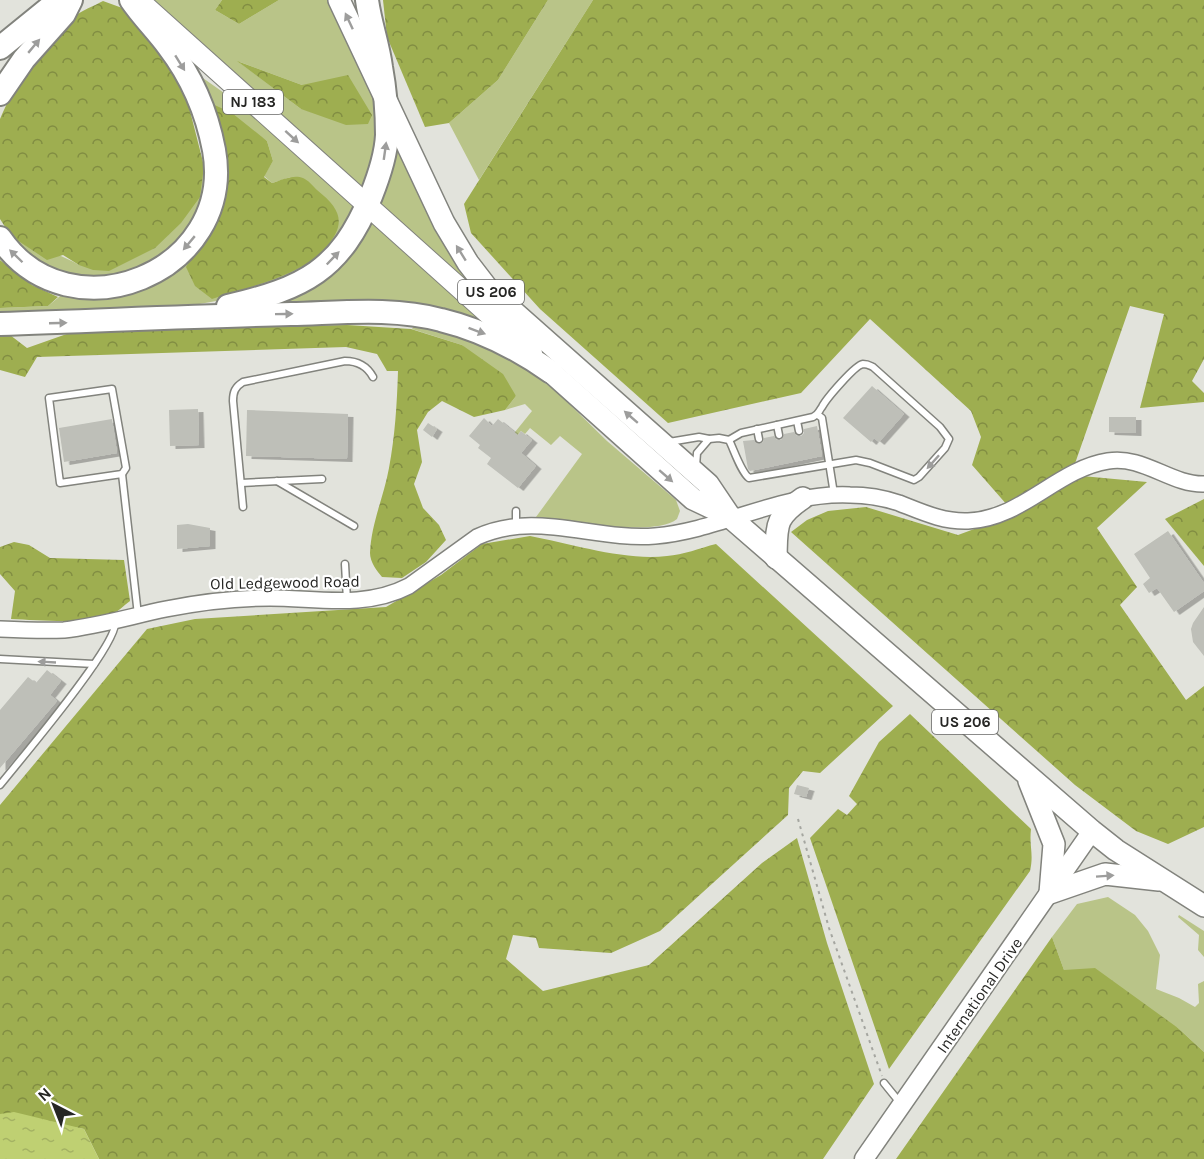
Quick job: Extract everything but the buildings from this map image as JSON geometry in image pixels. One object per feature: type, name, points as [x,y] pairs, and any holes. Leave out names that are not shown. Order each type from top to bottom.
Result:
[{"type":"highway","points":[[0,48],[59,0]]},
{"type":"highway","points":[[0,94],[24,59],[64,14],[71,0]]},
{"type":"highway","points":[[0,238],[22,262],[38,273],[64,283],[97,288],[130,284],[159,271],[178,256],[202,225],[211,205],[217,172],[206,117],[179,61],[131,0]]},
{"type":"highway","name":"US 206","points":[[339,0],[444,223],[478,277],[500,301],[708,484],[731,518],[1027,777],[1092,831],[1163,881],[1204,906]]},
{"type":"highway","points":[[184,316],[268,296],[310,278],[331,261],[345,245],[367,205],[379,175],[386,146],[381,65],[372,34],[367,0]]},
{"type":"highway","name":"US 206","points":[[0,324],[184,316],[379,313],[440,319],[490,336],[516,349],[551,372],[693,499],[731,518]]},
{"type":"highway","points":[[776,558],[778,522],[803,498]]},
{"type":"highway","points":[[1027,777],[1054,844],[1050,893],[1105,874],[1163,881]]},
{"type":"main road","name":"NJ 183","points":[[139,0],[551,372]]},
{"type":"main road","name":"International Drive","points":[[864,1159],[1092,831]]},
{"type":"street","name":"Old Ledgewood Road","points":[[0,629],[55,630],[115,621],[212,601],[273,598],[347,600],[399,592],[477,537],[516,518],[536,525],[599,533],[655,536],[803,498],[834,495],[881,499],[928,515],[949,520],[971,521],[1000,515],[1068,475],[1110,460],[1129,461],[1149,466],[1192,483],[1204,484]]},
{"type":"lane","points":[[243,507],[233,401],[238,385],[243,382],[345,362],[363,365],[373,377]]},
{"type":"lane","points":[[652,436],[672,442],[699,437],[729,440],[741,433],[818,415],[823,405],[854,370],[866,364],[873,367],[930,418],[949,439],[945,448],[916,479],[860,460],[752,478],[744,474],[729,440]]},
{"type":"lane","points":[[122,474],[60,483],[49,398],[112,389],[126,468],[122,474],[138,616]]},
{"type":"lane","points":[[818,415],[822,418],[834,495]]},
{"type":"lane","points":[[797,421],[799,430]]},
{"type":"lane","points":[[777,425],[779,435]]},
{"type":"lane","points":[[757,429],[759,439]]},
{"type":"lane","points":[[698,475],[696,457],[699,449],[709,439]]},
{"type":"lane","points":[[805,459],[807,468]]},
{"type":"lane","points":[[784,464],[786,472]]},
{"type":"lane","points":[[764,468],[766,476]]},
{"type":"lane","points":[[241,483],[322,479]]},
{"type":"lane","points":[[277,481],[354,526]]},
{"type":"lane","points":[[345,564],[347,600]]},
{"type":"lane","points":[[0,785],[94,664],[113,634],[115,621]]},
{"type":"lane","points":[[0,659],[94,664]]},
{"type":"lane","points":[[884,1083],[902,1105]]},
{"type":"path","points":[[798,819],[829,928],[884,1083]]},
{"type":"shaded area","points":[[150,0],[222,0],[215,10],[239,24],[279,0],[329,0],[373,91],[380,130],[365,190]],"holes":[[[240,62],[302,85],[301,109]]]},
{"type":"shaded area","points":[[548,0],[593,0],[479,180],[449,123],[498,80]]},
{"type":"shaded area","points":[[200,76],[254,114],[356,205],[351,222],[306,271],[227,299],[172,309],[0,315],[0,308],[48,306],[64,293],[102,295],[291,177],[272,183],[264,176],[273,161],[267,141],[208,102]]},
{"type":"shaded area","points":[[392,133],[479,293],[377,202]]},
{"type":"shaded area","points":[[204,166],[207,191],[186,236],[149,268],[88,280],[44,266],[11,236],[79,265]]},
{"type":"shaded area","points":[[368,218],[491,326],[267,306]]},
{"type":"shaded area","points":[[416,323],[447,329],[513,360],[556,391],[607,441],[676,500],[680,511],[677,519],[666,524],[631,528],[587,525],[536,517],[582,454],[560,436],[551,445],[530,428],[525,434],[521,431],[510,444],[507,442],[532,411],[525,404],[505,410],[516,396],[462,345],[412,329]]},
{"type":"shaded area","points":[[1108,897],[1135,915],[1148,931],[1160,955],[1156,989],[1195,1007],[1199,1003],[1198,984],[1204,981],[1204,1052],[1178,1028],[1064,970],[1052,937],[1077,904]]},
{"type":"shaded area","points":[[1179,915],[1204,931],[1204,957],[1198,950],[1199,935],[1178,917]]},
{"type":"green space","points":[[222,0],[279,0],[239,24],[215,10]]},
{"type":"green space","points":[[383,0],[548,0],[498,80],[449,123],[425,127],[387,37]]},
{"type":"green space","points":[[593,0],[1204,0],[1204,359],[1192,381],[1204,393],[1204,402],[1140,408],[1164,314],[1130,306],[1071,475],[1147,482],[1097,528],[1137,587],[1120,605],[1186,700],[1204,686],[1204,827],[1168,844],[1136,831],[1075,785],[791,532],[807,520],[828,511],[866,507],[958,535],[1015,514],[972,465],[981,437],[971,411],[870,319],[801,393],[668,423],[540,309],[471,233],[464,204]]},
{"type":"green space","points":[[103,1],[125,9],[154,40],[187,99],[204,166],[200,197],[181,223],[155,248],[109,271],[93,270],[63,255],[47,260],[11,236],[0,219],[0,119],[22,77],[52,39],[77,15]]},
{"type":"green space","points":[[237,61],[302,85],[348,75],[372,115],[368,124],[346,125],[301,109]]},
{"type":"green space","points":[[208,102],[232,113],[267,141],[273,161],[264,177],[272,183],[292,177],[305,179],[332,204],[338,218],[336,232],[331,241],[314,259],[302,267],[271,280],[212,299],[195,286],[186,267],[202,238]]},
{"type":"green space","points":[[0,260],[32,285],[58,297],[48,306],[0,308]]},
{"type":"green space","points":[[347,325],[411,329],[462,345],[503,374],[516,396],[505,410],[474,417],[442,401],[428,412],[417,430],[422,462],[414,484],[423,508],[439,525],[446,540],[426,562],[402,578],[382,577],[370,556],[373,531],[391,456],[398,371],[387,371],[377,354],[346,347],[37,357],[25,377],[0,370],[0,335],[10,335],[27,348],[78,330]]},
{"type":"green space","points":[[1204,499],[1204,566],[1165,519]]},
{"type":"green space","points":[[530,536],[598,551],[651,557],[679,554],[716,544],[893,706],[820,773],[803,771],[789,788],[788,815],[660,931],[611,953],[539,948],[536,938],[513,935],[506,959],[543,991],[649,965],[762,863],[797,838],[827,943],[874,1084],[823,1159],[99,1159],[84,1129],[0,1114],[0,805],[147,629],[195,619],[386,607],[441,575],[482,544]]},
{"type":"green space","points":[[14,542],[29,545],[50,558],[124,560],[130,601],[111,615],[88,620],[11,619],[15,591],[0,574],[0,547]]},
{"type":"green space","points":[[910,714],[1031,829],[1032,860],[1030,871],[889,1069],[810,838],[838,809],[847,815],[857,804],[849,796],[879,742]]},
{"type":"green space","points":[[1052,937],[1064,970],[1095,968],[1178,1028],[1204,1052],[1204,1159],[896,1159]]},
{"type":"water","points":[[14,1112],[84,1129],[99,1159],[0,1159],[0,1114]]}]
